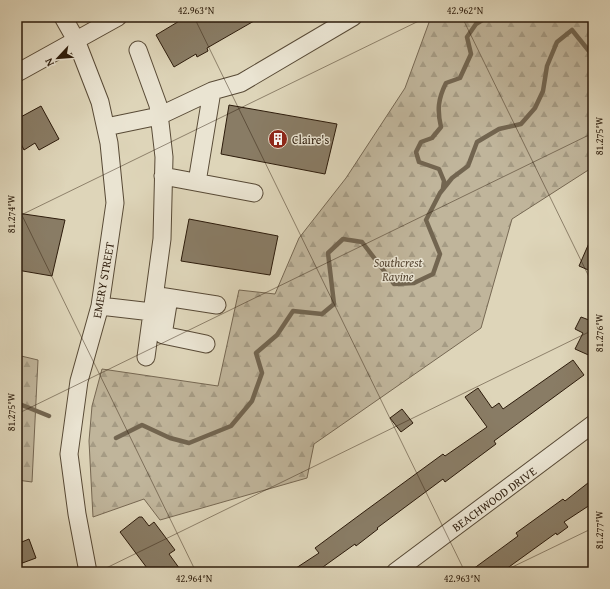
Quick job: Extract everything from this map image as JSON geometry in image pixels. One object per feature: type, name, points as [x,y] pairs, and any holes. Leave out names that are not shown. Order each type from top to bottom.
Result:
[{"type":"street","name":"EMERY STREET","points":[[63,17],[76,40],[100,102],[109,143],[115,203],[100,306],[78,381],[69,454],[77,514],[88,572]]},
{"type":"street","points":[[17,73],[118,17]]},
{"type":"street","points":[[106,127],[159,116],[212,91],[241,83],[353,17]]},
{"type":"street","points":[[138,50],[158,105],[164,157],[159,302],[146,357]]},
{"type":"street","points":[[197,182],[212,91]]},
{"type":"street","points":[[163,176],[254,193]]},
{"type":"street","points":[[159,302],[164,335],[206,344]]},
{"type":"street","points":[[100,306],[159,302],[217,305]]},
{"type":"street","name":"BEACHWOOD DRIVE","points":[[395,572],[593,424]]},
{"type":"green space","name":"Southcrest Ravine","points":[[431,17],[593,17],[593,167],[512,219],[481,328],[314,444],[307,478],[160,520],[144,499],[93,517],[89,441],[92,406],[102,369],[218,386],[239,290],[275,294],[299,238],[346,178],[405,88]]},
{"type":"green space","points":[[17,355],[38,360],[32,482],[17,480]]},
{"type":"building","points":[[186,17],[261,17],[207,48],[208,51],[197,57],[196,54],[174,67],[156,35]]},
{"type":"building","name":"Claire's","points":[[229,105],[337,124],[325,174],[221,154]]},
{"type":"building","points":[[41,106],[59,139],[39,150],[35,143],[24,150],[21,144],[17,146],[17,119]]},
{"type":"building","points":[[17,213],[65,220],[52,276],[17,270]]},
{"type":"building","points":[[189,219],[278,236],[270,275],[181,261]]},
{"type":"building","points":[[593,234],[593,272],[579,266]]},
{"type":"building","points":[[593,311],[593,357],[575,349],[583,333],[575,329],[581,317],[589,320]]},
{"type":"building","points":[[573,360],[584,375],[494,441],[496,444],[445,482],[443,479],[377,528],[378,529],[356,546],[355,544],[316,572],[290,572],[319,553],[315,548],[365,511],[443,454],[445,456],[487,427],[465,397],[478,388],[492,408],[499,403],[503,409]]},
{"type":"building","points":[[402,409],[413,423],[401,432],[390,418]]},
{"type":"building","points":[[593,479],[593,503],[564,522],[568,527],[557,535],[556,533],[502,572],[469,572],[518,536],[516,533],[563,499],[565,501]]},
{"type":"building","points":[[139,517],[142,517],[149,526],[154,522],[175,550],[169,554],[182,572],[150,572],[120,532]]},
{"type":"building","points":[[29,539],[36,558],[17,565],[17,544]]},
{"type":"waterway","points":[[443,188],[444,181],[439,169],[419,162],[416,152],[421,142],[432,138],[441,127],[439,105],[443,89],[446,83],[460,78],[471,54],[467,37],[476,24],[487,17]]},
{"type":"waterway","points":[[116,438],[142,425],[170,438],[189,443],[231,426],[252,401],[262,373],[256,353],[277,335],[293,311],[322,314],[334,304],[328,253],[343,239],[362,242],[394,284],[414,283],[433,274],[440,254],[426,220],[440,193],[452,178],[468,166],[477,142],[499,129],[521,124],[535,108],[543,91],[547,66],[557,42],[572,30],[593,56]]},
{"type":"waterway","points":[[17,403],[49,416]]},
{"type":"place","name":"Claire's","points":[[278,139]]}]
